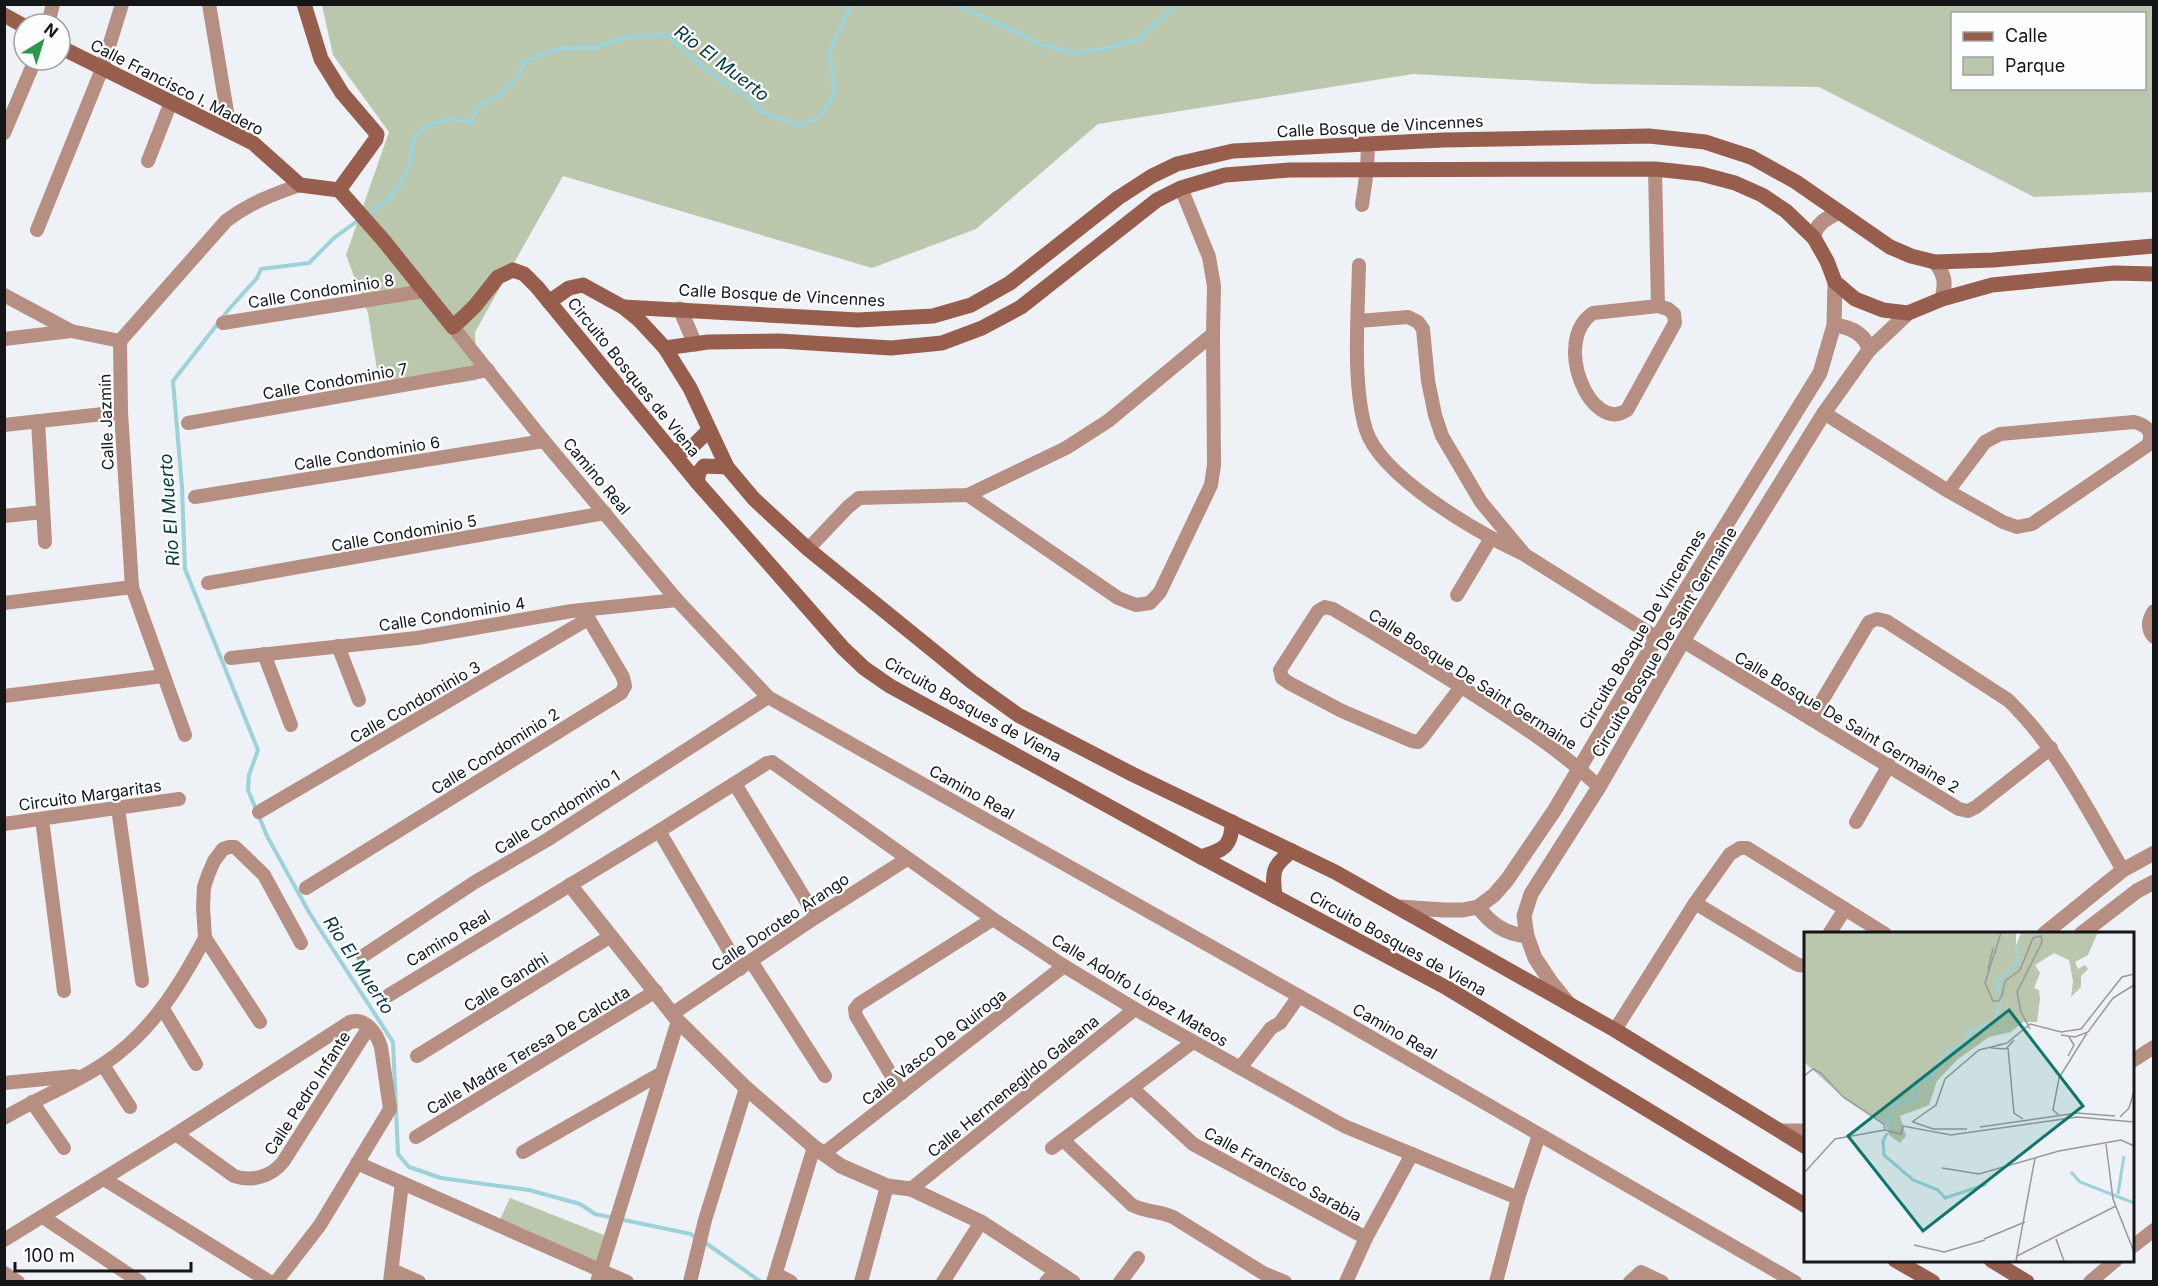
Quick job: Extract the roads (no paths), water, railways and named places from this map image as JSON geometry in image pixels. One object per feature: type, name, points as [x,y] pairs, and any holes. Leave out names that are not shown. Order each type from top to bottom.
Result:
[{"type":"main road","points":[[300,184],[341,194],[377,134],[342,93],[321,59],[304,4]]},
{"type":"main road","name":"Calle Francisco I. Madero","points":[[72,53],[253,143],[300,184]]},
{"type":"main road","name":"Calle Bosque de Vincennes","points":[[623,306],[858,320],[933,316],[971,305],[1010,283],[1118,198],[1152,176],[1177,164],[1233,151],[1443,140],[1649,136],[1705,142],[1751,157],[1796,182],[1890,247],[1911,256],[1935,262],[1993,260],[2154,246]]},
{"type":"main road","points":[[665,348],[695,344],[779,341],[891,348],[942,343],[982,328],[1021,307],[1157,200],[1181,188],[1225,175],[1290,170],[1655,169],[1701,174],[1744,187],[1786,210],[1814,238],[1827,261],[1835,282],[1855,299],[1883,310],[1908,313],[1942,299],[1992,285],[2114,273],[2154,274]]},
{"type":"main road","name":"Camino Real","points":[[341,194],[384,241],[453,327]]},
{"type":"main road","points":[[453,327],[475,306],[498,277],[513,270],[524,274],[549,302]]},
{"type":"main road","name":"Circuito Bosques de Viena","points":[[1804,1146],[1615,1030],[1399,907],[1335,872],[1018,715],[972,682],[778,524],[727,467],[690,388],[665,348],[623,306],[583,285],[569,288],[549,302],[697,482],[843,648],[864,668],[890,686],[1201,857],[1447,988],[1804,1205]]},
{"type":"main road","points":[[673,451],[690,449],[709,430]]},
{"type":"main road","points":[[697,482],[699,472],[704,466],[727,467]]},
{"type":"main road","points":[[1201,857],[1218,851],[1227,844],[1232,836],[1232,822]]},
{"type":"main road","points":[[1275,896],[1273,870],[1279,860],[1292,851]]},
{"type":"main road","points":[[1899,1262],[1933,1281]]},
{"type":"main road","points":[[1994,1262],[2027,1281]]},
{"type":"street","points":[[37,230],[102,69],[122,4]]},
{"type":"street","points":[[209,4],[230,130]]},
{"type":"street","points":[[4,133],[30,72]]},
{"type":"street","points":[[148,160],[171,102]]},
{"type":"street","points":[[1362,205],[1368,145]]},
{"type":"street","points":[[1655,169],[1658,306]]},
{"type":"street","points":[[4,295],[71,331],[120,341],[226,221],[243,208],[261,199],[300,184]]},
{"type":"street","points":[[968,495],[1118,598],[1136,605],[1150,603],[1160,592],[1211,485],[1214,465],[1214,286],[1209,257],[1181,188]]},
{"type":"street","points":[[1814,238],[1815,230],[1839,212]]},
{"type":"street","points":[[1935,262],[1943,273],[1946,286],[1942,299]]},
{"type":"street","points":[[1359,265],[1358,387],[1366,430],[1385,462],[1400,477],[1491,538],[1526,555],[1657,638]]},
{"type":"street","name":"Circuito Bosque De Vincennes","points":[[1478,907],[1508,880],[1554,811],[1820,373],[1834,325],[1835,282]]},
{"type":"street","name":"Calle Condominio 8","points":[[224,323],[424,291]]},
{"type":"street","points":[[1658,306],[1674,314],[1675,323],[1626,410],[1620,415],[1610,415],[1601,411],[1594,404],[1578,374],[1574,347],[1581,326],[1593,313],[1658,306]]},
{"type":"street","points":[[680,309],[695,344]]},
{"type":"street","name":"Circuito Bosque De Saint Germaine","points":[[1569,1005],[1535,958],[1527,936],[1524,915],[1531,894],[1599,787],[1683,641],[1824,413],[1869,350],[1908,313]]},
{"type":"street","points":[[1358,321],[1408,317],[1418,322],[1423,330],[1428,381],[1442,436],[1481,502],[1526,555]]},
{"type":"street","points":[[1834,325],[1847,327],[1860,334],[1867,342],[1869,350]]},
{"type":"street","name":"Camino Real","points":[[453,327],[544,441],[677,600],[768,698],[1299,996],[1795,1281]]},
{"type":"street","points":[[4,339],[71,331]]},
{"type":"street","points":[[808,549],[859,498],[968,495],[1066,448],[1108,421],[1213,334]]},
{"type":"street","name":"Calle Jazmín","points":[[120,341],[121,412],[132,587],[185,735]]},
{"type":"street","name":"Calle Condominio 7","points":[[188,423],[488,370]]},
{"type":"street","points":[[4,425],[121,412]]},
{"type":"street","points":[[1824,413],[1948,492],[2003,522],[2017,527],[2031,524],[2148,445],[2151,438],[2149,430],[2143,424],[2134,422],[2000,434],[1985,442],[1948,492]]},
{"type":"street","points":[[38,421],[45,542]]},
{"type":"street","name":"Calle Condominio 6","points":[[195,497],[544,441]]},
{"type":"street","points":[[4,516],[43,512]]},
{"type":"street","name":"Calle Condominio 5","points":[[208,583],[605,513]]},
{"type":"street","points":[[1457,595],[1491,538]]},
{"type":"street","points":[[4,603],[132,587]]},
{"type":"street","name":"Calle Condominio 4","points":[[231,658],[417,638],[573,611],[586,615],[677,600]]},
{"type":"street","name":"Calle Bosque De Saint Germaine","points":[[1461,687],[1418,742],[1342,711],[1282,678],[1280,670],[1318,611],[1325,607],[1333,609],[1461,687],[1579,768],[1599,787]]},
{"type":"street","name":"Calle Condominio 3","points":[[259,812],[586,615]]},
{"type":"street","name":"Calle Condominio 2","points":[[306,888],[621,693],[625,686],[623,677],[586,615]]},
{"type":"street","points":[[2151,615],[2150,632],[2154,637]]},
{"type":"street","points":[[1810,719],[1869,622],[1876,619],[1886,621],[2008,700],[2051,748],[2123,870]]},
{"type":"street","name":"Calle Bosque De Saint Germaine 2","points":[[1683,641],[1959,809],[1968,811],[1976,807],[2051,748]]},
{"type":"street","points":[[338,646],[359,700]]},
{"type":"street","points":[[264,654],[291,725]]},
{"type":"street","points":[[4,696],[163,676]]},
{"type":"street","name":"Calle Condominio 1","points":[[363,956],[475,882],[547,840],[768,698]]},
{"type":"street","name":"Camino Real","points":[[389,995],[772,762]]},
{"type":"street","name":"Calle Adolfo López Mateos","points":[[772,762],[993,919],[1135,1009],[1344,1126],[1518,1198]]},
{"type":"street","points":[[1856,822],[1889,765]]},
{"type":"street","points":[[735,784],[816,917]]},
{"type":"street","name":"Circuito Margaritas","points":[[4,824],[180,799]]},
{"type":"street","points":[[118,808],[141,981]]},
{"type":"street","points":[[42,819],[64,991]]},
{"type":"street","points":[[659,831],[745,965],[825,1076]]},
{"type":"street","points":[[260,1022],[205,938],[204,887],[214,861],[223,849],[235,847],[264,875],[301,943]]},
{"type":"street","points":[[1615,1030],[1695,903],[1730,854],[1740,848],[1747,848],[1883,932]]},
{"type":"street","points":[[2045,932],[2123,870],[2154,853]]},
{"type":"street","name":"Calle Doroteo Arango","points":[[675,1017],[745,965],[908,859]]},
{"type":"street","points":[[2082,932],[2137,891],[2154,882]]},
{"type":"street","points":[[570,885],[675,1017],[746,1088],[819,1150],[841,1166],[887,1186],[911,1189],[981,1222],[1051,1276],[1073,1281]]},
{"type":"street","points":[[1695,903],[1798,965],[1804,966]]},
{"type":"street","points":[[1399,907],[1444,910],[1478,907],[1488,920],[1501,929],[1514,935],[1527,936]]},
{"type":"street","points":[[1830,932],[1845,909]]},
{"type":"street","points":[[902,1093],[856,1016],[855,1009],[859,1004],[993,919]]},
{"type":"street","name":"Calle Gandhi","points":[[417,1056],[611,936]]},
{"type":"street","points":[[4,1118],[103,1065],[135,1040],[163,1009],[185,976],[205,938]]},
{"type":"street","name":"Calle Vasco De Quiroga","points":[[819,1150],[902,1093],[1064,966]]},
{"type":"street","name":"Calle Madre Teresa De Calcuta","points":[[416,1137],[656,991]]},
{"type":"street","points":[[1240,1068],[1271,1028],[1280,1023],[1299,996]]},
{"type":"street","points":[[163,1009],[196,1064]]},
{"type":"street","name":"Calle Hermenegildo Galeana","points":[[911,1189],[1135,1009]]},
{"type":"street","points":[[599,1276],[625,1197],[675,1017]]},
{"type":"street","points":[[4,1240],[355,1020],[369,1027],[378,1037],[390,1109],[320,1225],[276,1281]]},
{"type":"street","name":"Calle Pedro Infante","points":[[176,1134],[234,1176],[252,1179],[271,1174],[283,1162],[369,1027]]},
{"type":"street","points":[[1193,1042],[1058,1144],[1132,1205],[1144,1211],[1164,1213],[1173,1217],[1263,1273],[1285,1281]]},
{"type":"street","points":[[2134,1060],[2154,1047]]},
{"type":"street","points":[[103,1065],[130,1107]]},
{"type":"street","points":[[523,1152],[660,1074]]},
{"type":"street","points":[[4,1083],[83,1076]]},
{"type":"street","points":[[690,1281],[746,1088]]},
{"type":"street","name":"Calle Francisco Sarabia","points":[[1132,1088],[1193,1144],[1366,1238]]},
{"type":"street","points":[[32,1102],[64,1148]]},
{"type":"street","points":[[1780,1131],[1804,1131]]},
{"type":"street","points":[[1496,1281],[1518,1198],[1539,1135]]},
{"type":"street","points":[[791,1281],[774,1278],[819,1150]]},
{"type":"street","points":[[1346,1281],[1366,1238],[1413,1154]]},
{"type":"street","points":[[357,1163],[599,1276],[627,1281]]},
{"type":"street","points":[[104,1179],[270,1281]]},
{"type":"street","points":[[402,1183],[391,1276],[419,1281]]},
{"type":"street","points":[[861,1281],[887,1186]]},
{"type":"street","points":[[43,1217],[140,1281]]},
{"type":"street","points":[[944,1281],[981,1222]]},
{"type":"street","points":[[2134,1246],[2154,1230]]},
{"type":"street","points":[[1120,1281],[1138,1258]]},
{"type":"street","points":[[2090,1281],[2114,1262]]},
{"type":"street","points":[[1630,1281],[1641,1272],[1662,1281]]},
{"type":"street","points":[[4,1273],[18,1281]]},
{"type":"waterway","name":"Rio El Muerto","points":[[367,215],[391,198],[410,166],[414,136],[429,125],[452,118],[471,123],[478,106],[500,95],[518,76],[524,62],[565,48],[597,47],[625,37],[667,35],[693,59],[742,93],[763,112],[800,126],[819,117],[835,93],[829,51],[852,4]]},
{"type":"waterway","name":"Rio El Muerto","points":[[955,4],[1041,44],[1072,53],[1103,49],[1137,40],[1179,4]]},
{"type":"waterway","name":"Rio El Muerto","points":[[360,219],[334,238],[309,263],[261,269],[257,278],[230,308],[173,381],[182,487],[185,569],[258,750],[249,775],[248,790],[267,836],[310,914],[393,1042],[398,1154],[409,1167],[441,1178],[529,1190],[580,1204],[595,1214],[691,1234],[696,1238]]},
{"type":"waterway","name":"Rio El Muerto","points":[[703,1241],[761,1282]]}]
